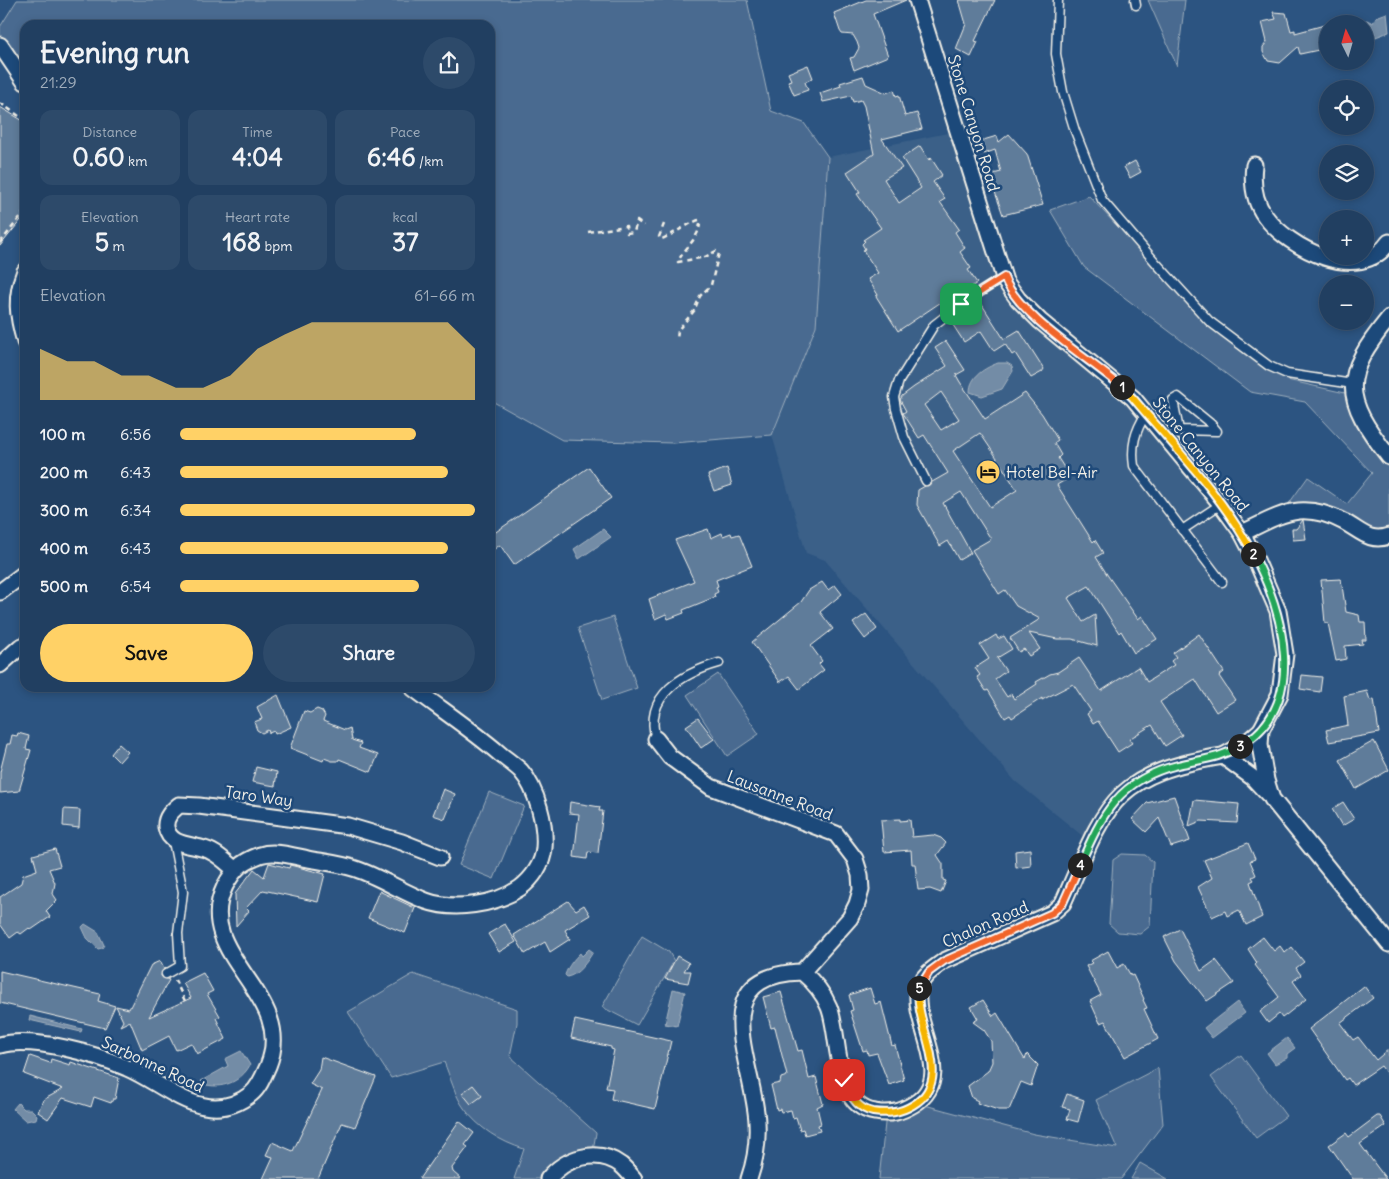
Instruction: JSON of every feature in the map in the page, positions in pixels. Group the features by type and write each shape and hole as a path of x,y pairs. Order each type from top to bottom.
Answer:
{"street":[{"name":"Stone Canyon Road","path":"917,0 1004,277 1018,299 1040,321 1111,377 1146,414 1173,435 1242,533 1278,611 1285,654 1280,694 1261,730 1260,745 1263,764 1272,799 1389,944"},
{"path":"0,45 20,75"},
{"path":"1254,165 1252,180 1264,215 1297,246 1332,260 1351,262 1370,258 1385,248 1389,242"},
{"path":"20,284 17,292 20,327"},
{"path":"1389,318 1369,342 1358,362 1352,384 1357,412 1389,457"},
{"path":"1242,533 1280,516 1300,511 1324,514 1345,522 1362,535 1381,538 1389,536"},
{"path":"0,592 20,577"},
{"path":"0,665 20,647"},
{"path":"173,841 211,851 234,869 246,860 264,854 284,854 356,868 428,902 482,905 507,897 530,881 544,855 546,831 538,805 522,772 486,742 418,692"},
{"name":"Chalon Road","path":"802,972 814,981 830,1009 844,1080 856,1103 869,1111 877,1113 903,1111 927,1093 932,1080 933,1066 917,998 919,985 929,972 944,961 1052,913 1063,903 1101,818 1128,788 1146,776 1167,768 1223,756 1246,743 1261,730"},
{"name":"Lausanne Road","path":"656,738 670,757 711,787 836,834 855,858 860,882 857,904 850,918 802,972"},
{"path":"1223,756 1253,778 1272,799"},
{"name":"Taro Way","path":"173,841 167,834 166,823 170,812 180,805 199,806 348,826 402,842 440,857"},
{"name":"Sarbonne Road","path":"0,1045 10,1043 41,1045 88,1053 130,1069 180,1099 202,1106 226,1106 252,1093 264,1076 273,1054 275,1031 266,1006 232,957 222,936 219,915 222,893 234,869"},
{"path":"749,1179 754,1167 757,1122 740,1025 741,1007 749,992 762,980 781,972 802,972"},
{"path":"548,1179 561,1166 575,1158 592,1156 609,1158 621,1165 634,1179"}],"lane":[{"path":"1058,0 1056,54 1062,92 1102,200 1209,321 1269,366 1287,374 1352,384"},
{"path":"926,481 904,437 896,409 894,397 899,381 934,326 961,304 1004,277"},
{"path":"1178,397 1212,424 1217,431 1173,435 1173,400 1178,397"},
{"path":"1146,414 1135,435 1132,450 1134,466 1222,582"},
{"path":"1182,530 1221,504"},
{"path":"656,738 652,725 661,697 678,680 696,669 719,662"},
{"path":"168,973 180,966 178,932 183,892 173,841"}],"path":[{"path":"0,103 20,117"},
{"path":"1,242 20,217"},
{"path":"664,224 659,237 662,239 682,230 694,221 700,220 698,233 678,262 705,257 716,251 720,253 711,285 700,296 694,311 678,330 677,340"},
{"path":"588,232 626,226 627,233 634,232 637,221 644,226"},
{"path":"168,973 185,1001"}],"shaded area":[{"path":"17,0 747,0 771,111 804,123 828,157 816,326 772,435 673,443 562,440 495,403 495,20 20,20 20,75 0,45 0,27"},
{"path":"1148,0 1185,0 1177,66"},
{"path":"1387,13 1389,32 1374,38 1374,21 1376,17"},
{"name":"Hotel Bel-Air","path":"958,131 1005,281 1111,377 1221,504 1278,611 1284,677 1246,743 1146,776 1090,842 1015,781 825,560 806,553 772,435 816,326 828,157"},
{"path":"1089,196 1205,320 1287,380 1354,395 1389,457 1389,536 1324,514 1280,516 1308,477 1347,504 1372,473 1305,402 1250,392 1084,267 1050,210"},
{"path":"998,363 1007,363 1012,366 1013,371 1002,389 982,396 970,392 975,377 983,370"},
{"path":"603,529 611,537 579,559 574,549"},
{"path":"613,617 637,688 602,700 578,628"},
{"path":"718,674 759,734 727,756 687,695"},
{"path":"489,792 524,806 494,879 459,865"},
{"path":"1122,854 1145,855 1153,862 1150,926 1140,934 1118,932 1109,924 1113,860"},
{"path":"85,924 98,932 104,945 102,948 98,949 87,938 82,927"},
{"path":"642,936 669,952 674,961 637,1025 602,1007"},
{"path":"589,949 593,952 585,964 575,974 567,977 565,975 573,960 580,953 582,956"},
{"path":"413,974 517,1009 517,1023 510,1056 596,1133 592,1156 541,1179 514,1179 524,1149 491,1133 476,1122 458,1098 444,1062 391,1078 348,1012"},
{"path":"673,989 685,992 677,1026 665,1024"},
{"path":"1237,1002 1245,1013 1212,1038 1204,1028"},
{"path":"30,1016 82,1029 81,1032 29,1020"},
{"path":"1287,1038 1295,1048 1287,1054 1287,1058 1275,1064 1267,1053"},
{"path":"241,1051 250,1065 241,1076 223,1085 210,1086 203,1084 201,1081 228,1066 225,1059"},
{"path":"1241,1055 1286,1116 1256,1138 1211,1077"},
{"path":"1158,1068 1163,1124 1121,1179 879,1179 886,1114 917,1103 1034,1134 1117,1148 1096,1100"},
{"path":"18,1103 24,1109 31,1109 37,1115 36,1119 26,1121 13,1109"},
{"path":"1140,1163 1168,1179 1131,1179"}],"building":[{"path":"866,0 906,0 873,14 888,56 854,70 850,58 854,57 859,48 857,42 853,35 842,34 834,13"},
{"path":"959,0 995,0 975,41 978,42 971,57 956,49 966,24"},
{"path":"1273,12 1286,13 1291,31 1295,30 1295,33 1319,26 1319,50 1300,54 1298,47 1280,63 1268,61 1263,52 1263,47 1267,42 1262,22 1276,19"},
{"path":"808,65 813,78 805,82 808,90 794,95 788,81 791,80 788,73"},
{"path":"863,76 866,84 886,93 894,90 896,96 899,95 905,116 917,113 922,129 882,139 902,168 884,179 899,203 921,188 902,158 920,146 929,160 931,158 942,175 933,182 945,199 940,202 959,229 955,232 965,248 960,252 971,268 968,270 977,283 971,287 973,290 963,296 959,290 898,331 876,296 878,295 868,279 878,273 863,250 865,249 862,244 865,241 863,240 881,228 857,194 860,192 847,172 874,154 864,106 861,100 853,102 851,96 823,102 820,93 841,86 840,83"},
{"path":"0,107 20,119 20,221 0,246"},
{"path":"1009,134 1027,154 1043,205 1003,215 989,175 1001,172 995,150 984,154 980,141 997,136 999,142"},
{"path":"1135,161 1141,172 1130,178 1124,167"},
{"path":"979,300 1004,339 1019,330 1044,369 1042,372 1031,378 1015,353 1012,355 1005,344 994,351 981,331 964,342 951,322 971,308 969,305"},
{"path":"946,341 965,370 956,375 985,419 1025,393 1042,414 1058,440 1054,443 1061,455 1058,458 1070,477 1057,485 1093,542 1095,540 1103,553 1096,557 1108,576 1138,619 1142,616 1157,639 1134,653 1089,586 1068,598 1083,622 1095,615 1097,646 1072,639 1057,639 1029,633 1040,649 1029,656 1024,649 1019,652 1010,638 1040,619 1016,606 1005,590 999,594 972,550 991,539 961,492 943,503 971,553 959,560 948,541 940,546 917,505 918,490 948,473 924,435 919,438 903,413 906,411 900,400 902,396 914,387 947,366 935,348","holes":["941,392 959,419 941,430 924,405","980,433 997,458 995,464 1001,465 1017,490 990,507 953,451"]},
{"path":"589,467 611,498 514,565 500,545 495,548 495,533"},
{"path":"727,468 732,485 714,491 708,475"},
{"path":"1303,520 1306,539 1293,540 1292,529 1296,529"},
{"path":"708,529 711,538 722,533 723,536 731,533 732,536 739,534 752,566 716,580 718,592 714,594 715,597 683,610 684,613 668,619 666,614 655,619 649,599 694,581 675,540"},
{"path":"1341,579 1346,612 1359,615 1360,622 1365,622 1366,640 1362,640 1363,644 1345,646 1346,659 1336,661 1328,623 1325,623 1321,580"},
{"path":"822,582 828,590 835,585 842,594 820,612 833,629 811,646 822,661 819,664 824,670 799,689 789,676 780,682 752,642 801,602 809,590"},
{"path":"866,614 877,629 865,639 853,623"},
{"path":"1199,634 1224,672 1219,676 1235,700 1216,712 1195,679 1160,702 1182,735 1165,746 1152,725 1129,739 1132,743 1118,752 1098,721 1093,724 1087,714 1091,711 1073,684 1042,700 1042,698 1012,718 1010,715 1005,718 988,690 986,691 977,677 980,675 975,668 989,659 980,645 996,635 998,639 1004,636 1012,649 997,658 1006,671 995,679 1007,697 1011,694 1014,699 1037,684 1036,682 1058,672 1079,658 1101,691 1138,667 1147,682 1174,665 1171,661 1176,657 1173,653"},
{"path":"1302,675 1322,677 1320,692 1300,689"},
{"path":"1367,691 1370,700 1374,699 1379,733 1329,742 1326,730 1348,725 1344,696"},
{"path":"278,695 291,727 275,734 274,731 269,733 268,730 262,733 257,730 254,722 262,719 257,707"},
{"path":"317,709 322,711 325,716 323,721 345,730 350,728 352,740 361,743 359,748 378,755 371,772 339,759 338,761 332,761 324,758 323,761 290,748 304,711 310,713"},
{"path":"698,718 714,739 701,748 686,726"},
{"path":"18,733 29,736 26,749 31,750 19,791 0,793 0,772 7,744 10,744 12,735 17,736"},
{"path":"1374,741 1389,770 1356,789 1340,760"},
{"path":"119,744 128,752 119,762 111,754"},
{"path":"256,767 277,772 275,786 252,782"},
{"path":"443,789 455,794 445,819 433,815"},
{"path":"1174,796 1190,841 1171,847 1159,818 1146,832 1132,819 1147,803"},
{"path":"1194,800 1239,804 1237,823 1201,821 1189,826"},
{"path":"570,802 600,807 599,811 603,811 598,853 588,852 587,859 574,857 579,814 569,813"},
{"path":"1343,802 1354,819 1342,826 1332,809"},
{"path":"64,809 80,810 79,828 63,826"},
{"path":"900,819 900,821 910,820 912,837 933,835 941,838 946,843 937,855 943,864 943,880 946,881 941,893 930,889 918,890 915,864 912,864 911,850 884,852 881,820"},
{"path":"1248,843 1255,859 1250,861 1256,875 1252,877 1254,880 1250,882 1262,917 1246,925 1239,910 1227,916 1225,911 1212,917 1198,887 1212,878 1204,860"},
{"path":"55,849 60,866 49,869 55,883 53,894 57,900 46,911 50,917 31,930 29,928 21,934 18,932 10,938 0,924 0,897 21,883 23,875 37,870 33,855"},
{"path":"1030,849 1031,866 1016,868 1015,851"},
{"path":"269,863 289,868 290,865 325,874 318,902 263,890 246,908 249,911 236,926 235,894 254,869 264,877"},
{"path":"379,891 415,908 405,933 368,918"},
{"path":"568,901 576,910 584,905 590,915 565,930 570,939 550,952 545,942 525,954 514,935"},
{"path":"505,924 516,942 499,952 488,934"},
{"path":"1180,929 1201,971 1216,960 1234,983 1207,1001 1176,961 1164,937"},
{"path":"1263,937 1274,951 1280,946 1285,953 1292,947 1304,962 1296,968 1301,975 1293,981 1306,999 1282,1018 1279,1014 1268,1023 1260,1012 1279,997 1255,965 1257,963 1248,949"},
{"path":"1108,951 1117,968 1124,964 1131,976 1133,975 1147,1008 1144,1009 1158,1039 1125,1057 1105,1021 1100,1023 1090,1001 1101,995 1086,966 1092,963 1090,961"},
{"path":"677,956 689,963 684,971 691,971 688,983 665,979"},
{"path":"160,961 164,969 161,976 169,980 149,1017 191,998 183,983 203,973 213,991 207,994 220,1016 216,1018 226,1039 197,1054 191,1043 176,1050 169,1036 142,1050 130,1021 120,1026 123,1021 116,1006 129,1009 151,965"},
{"path":"0,971 100,994 98,1001 115,1006 105,1028 0,1003"},
{"path":"1364,986 1373,998 1340,1023 1353,1040 1358,1037 1376,1060 1389,1049 1389,1077 1381,1066 1353,1085 1348,1078 1345,1080 1309,1029"},
{"path":"870,988 875,1004 881,1002 892,1046 895,1045 904,1080 889,1085 877,1053 868,1055 867,1050 863,1051 850,1011 853,1010 849,995"},
{"path":"781,992 798,1051 802,1050 809,1079 816,1077 823,1104 817,1107 821,1124 818,1125 820,1131 805,1135 803,1129 800,1130 796,1117 793,1118 791,1110 781,1112 780,1109 777,1110 771,1085 780,1083 781,1078 787,1076 775,1027 771,1028 763,997"},
{"path":"983,1000 993,1016 997,1013 1025,1060 1027,1054 1038,1065 1031,1086 1021,1082 1009,1110 998,1110 977,1103 978,1101 972,1098 968,1086 988,1071 992,1062 991,1041 984,1030 973,1022 978,1019 971,1007"},
{"path":"575,1020 671,1041 655,1109 611,1099 613,1089 606,1088 614,1050 611,1047 571,1038"},
{"path":"30,1056 50,1063 51,1059 70,1065 71,1062 119,1078 115,1099 111,1103 94,1097 91,1107 63,1098 48,1119 38,1112 43,1100 63,1089 24,1074"},
{"path":"321,1057 376,1077 355,1127 342,1123 318,1179 263,1179 273,1157 266,1155 272,1142 293,1151 322,1090 310,1084 319,1070"},
{"path":"473,1085 482,1096 471,1104 462,1093"},
{"path":"1067,1094 1084,1100 1078,1122 1067,1119 1070,1109 1062,1107"},
{"path":"1377,1116 1380,1116 1386,1126 1360,1144 1386,1179 1353,1179 1329,1145 1346,1133 1349,1137"},
{"path":"459,1121 474,1133 465,1145 468,1147 452,1168 453,1172 461,1179 419,1179"}],"place":[{"name":"Hotel Bel-Air","path":"988,472"}],"route":[{"path":"844,1080 848,1092 856,1103 869,1111 886,1114 903,1111 927,1093 932,1080 933,1066 917,998 919,985 929,972 944,961 1052,913 1063,903 1101,818 1114,802 1128,788 1146,776 1167,768 1223,756 1246,743 1261,730 1273,710 1280,694 1284,676 1285,654 1278,611 1242,533 1221,504 1133,398 1111,377 1040,321 1018,299 1004,277 961,304"}]}
